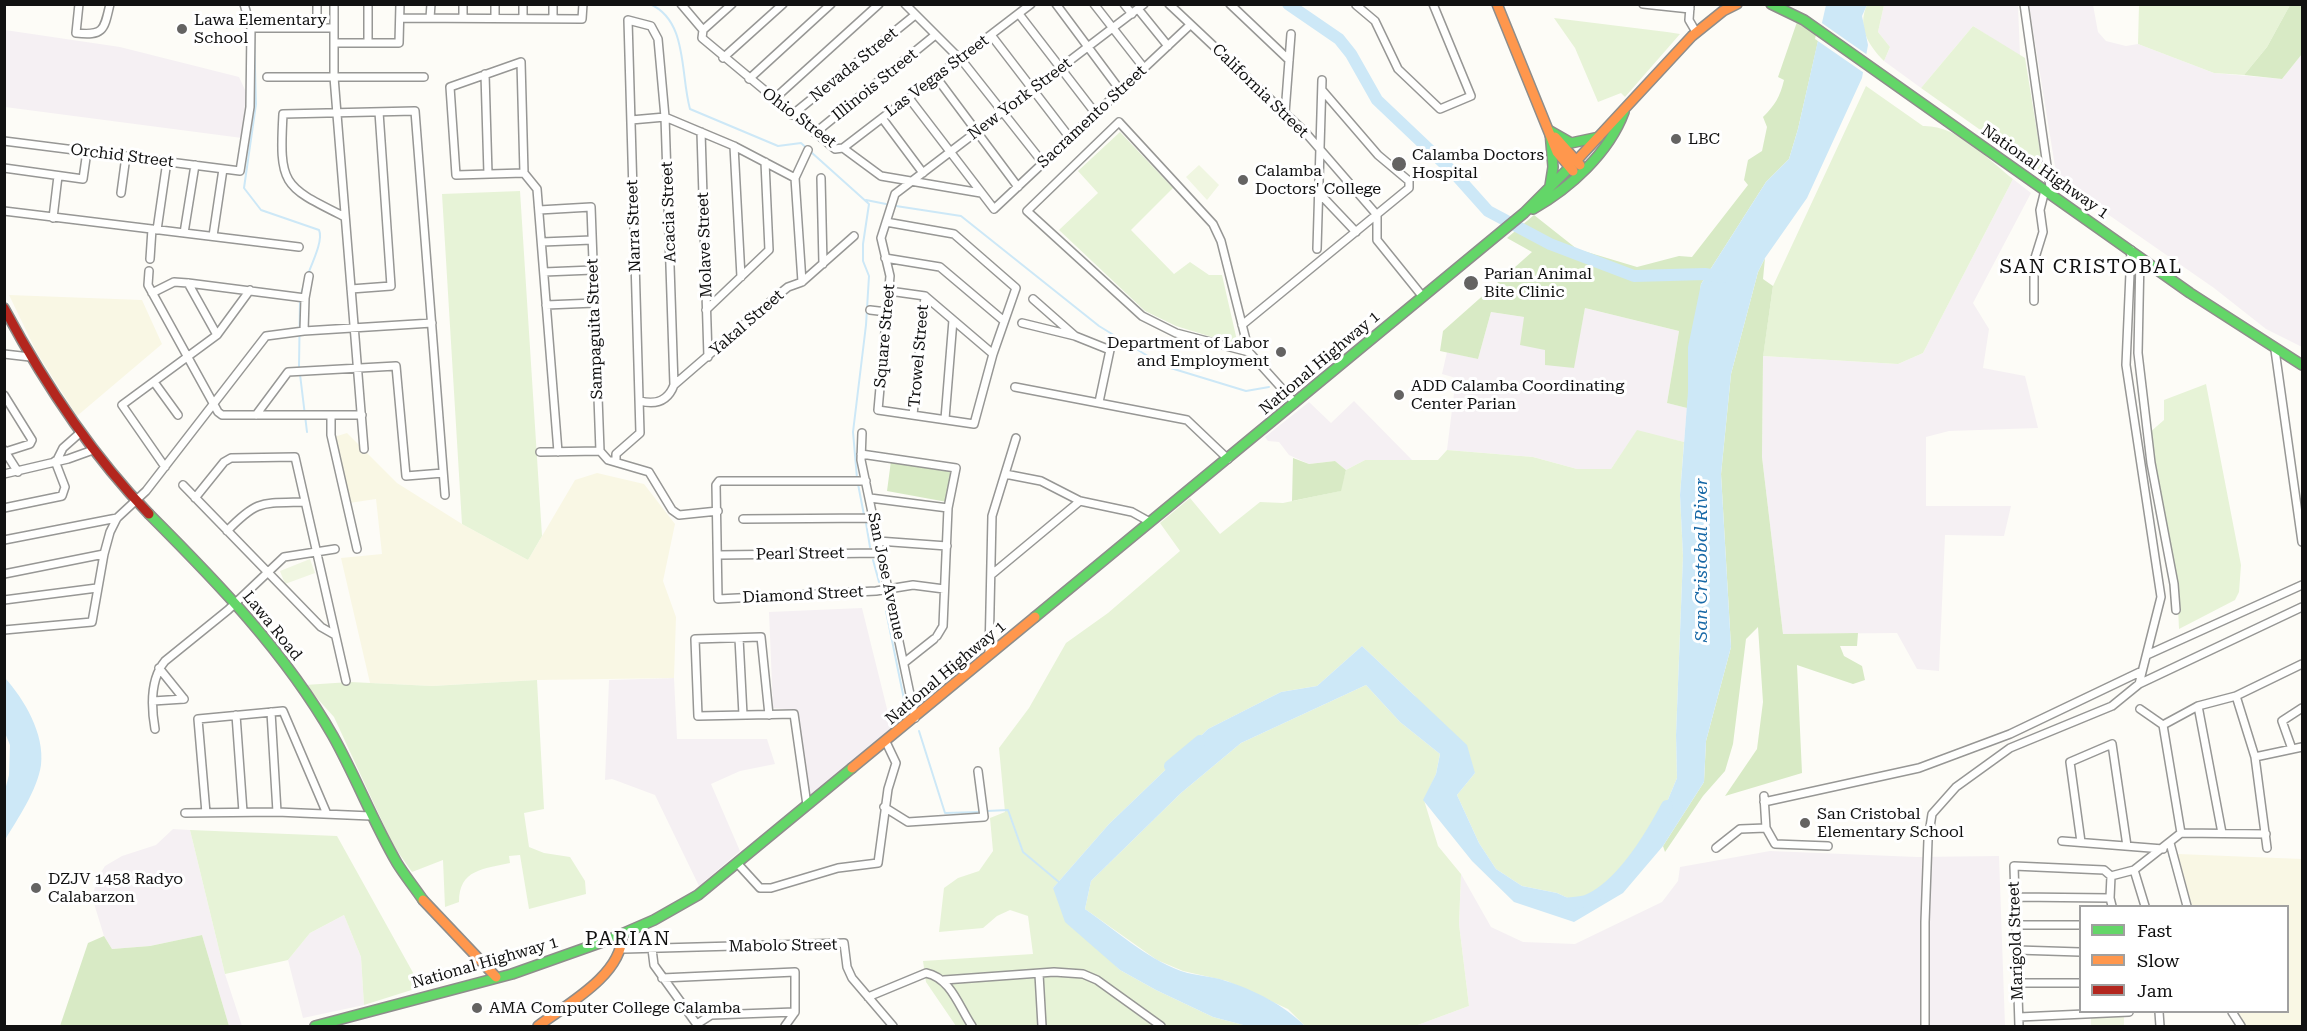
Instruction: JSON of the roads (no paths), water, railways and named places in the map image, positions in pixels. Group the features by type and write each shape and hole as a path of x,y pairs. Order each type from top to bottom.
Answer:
{"main road":[{"path":"1497,4 1559,156 1577,168"},
{"name":"National Highway 1","path":"315,1026 338,1023 595,947 648,924 698,895 808,807 1295,404 1524,213 1550,186 1577,168 1616,117 1624,112 1696,32 1714,15 1737,4"},
{"name":"National Highway 1","path":"1771,4 1786,9 1804,20 2275,351 2302,365"},
{"name":"National Highway 1","path":"1524,213 1540,206 1622,124 1624,112"},
{"path":"1550,131 1571,143 1599,137"},
{"path":"1550,131 1553,162 1550,186"},
{"name":"Lawa Road","path":"4,308 30,357 93,450 118,482 195,559 263,636 324,722 397,863 427,905 496,977"},
{"path":"537,1026 610,969 624,949 622,936"}],"street":[{"path":"79,4 76,33 90,35 100,33 105,27 110,4"},
{"path":"244,4 251,28 334,28"},
{"path":"317,4 317,28"},
{"path":"334,4 334,77 364,449"},
{"path":"368,4 368,43"},
{"path":"334,43 399,43 400,4"},
{"path":"430,4 430,18"},
{"path":"463,4 463,18"},
{"path":"495,4 495,18"},
{"path":"523,4 523,18"},
{"path":"553,4 553,19"},
{"path":"400,18 582,20 583,4"},
{"name":"Ohio Street","path":"681,4 703,30 702,38 723,58 835,148 843,148 881,176 981,193"},
{"path":"703,30 732,4"},
{"path":"723,58 783,4"},
{"path":"749,79 831,4"},
{"path":"773,100 879,4"},
{"path":"905,4 959,59 1043,163"},
{"name":"Las Vegas Street","path":"843,148 1031,4"},
{"path":"1056,4 1120,90"},
{"path":"1094,4 1144,68"},
{"path":"1124,4 1138,9 1168,46"},
{"name":"California Street","path":"1169,4 1285,113 1377,215"},
{"path":"1230,4 1289,60"},
{"path":"1356,5 1375,21 1398,69 1440,109 1472,96 1433,4"},
{"path":"1644,4 1690,7 1689,20 1696,32"},
{"path":"2025,4 2048,192 2040,210 2043,232 2034,261 2034,301"},
{"name":"New York Street","path":"895,194 1138,9"},
{"path":"1019,14 1096,114"},
{"name":"Nevada Street","path":"792,115 915,15"},
{"name":"Narra Street","path":"616,461 616,454 640,433 628,20 651,26 658,39"},
{"name":"Sacramento Street","path":"981,193 994,209 1190,25"},
{"name":"Orchid Street","path":"4,141 240,171 250,106 251,28"},
{"path":"1285,113 1291,34"},
{"path":"991,35 1070,138"},
{"name":"Illinois Street","path":"815,133 934,36"},
{"name":"Acacia Street","path":"658,39 665,117 674,385"},
{"path":"524,173 456,175 450,87 521,62 524,173 537,189 558,452"},
{"path":"486,75 488,174"},
{"path":"267,77 424,77"},
{"path":"936,77 1018,187"},
{"path":"1317,249 1322,80"},
{"path":"1242,325 1409,188 1409,181 1378,155 1322,90"},
{"path":"909,98 981,193"},
{"path":"345,217 300,194 286,178 281,154 283,114 415,111 445,495"},
{"path":"351,289 391,286 379,112"},
{"path":"631,120 665,117 734,146 795,178"},
{"path":"882,118 923,173"},
{"path":"1250,352 1176,333 1142,316 1027,212 1119,122 1213,224 1221,241 1250,352 1295,404"},
{"name":"Molave Street","path":"701,132 708,357"},
{"path":"734,146 741,277"},
{"path":"802,282 795,178 808,150"},
{"path":"4,168 83,179 87,151"},
{"path":"121,193 126,156"},
{"path":"150,260 167,161"},
{"path":"706,310 769,250 765,162"},
{"path":"184,233 195,165"},
{"path":"213,236 223,169"},
{"path":"53,218 58,176"},
{"path":"821,178 823,264"},
{"path":"1319,193 1356,232"},
{"name":"Square Street","path":"895,194 881,238 890,276 879,410 914,415"},
{"name":"Sampaguita Street","path":"539,210 591,207 600,451"},
{"path":"4,211 299,248"},
{"path":"1377,215 1377,240 1422,297"},
{"path":"886,222 959,237 1016,288 993,354 974,424 914,415"},
{"name":"Yakal Street","path":"640,400 658,402 666,398 674,385 788,287 802,282 854,236"},
{"path":"542,242 592,240"},
{"path":"2131,250 2126,365 2161,597 2139,684"},
{"path":"2140,257 2138,352 2151,463 2174,584 2176,610"},
{"path":"885,258 940,267 1004,321"},
{"path":"544,272 593,270"},
{"path":"149,271 148,285 213,405 222,415 362,415"},
{"path":"304,331 304,298 309,276"},
{"path":"152,292 174,282 188,282 304,298"},
{"path":"188,282 217,335"},
{"path":"165,467 122,405 217,335 250,290"},
{"path":"889,291 925,296 993,354"},
{"name":"Trowel Street","path":"914,415 925,296"},
{"path":"1033,299 1075,336"},
{"path":"546,305 595,303"},
{"path":"870,310 887,312"},
{"path":"945,419 953,320"},
{"path":"4,630 92,622 104,554 110,532 117,518 136,501 165,467 266,336 304,331 432,323"},
{"path":"1022,323 1075,336 1110,350 1100,402"},
{"path":"2275,351 2302,542"},
{"path":"4,354 30,357"},
{"path":"256,415 288,372 396,366 406,476 443,473"},
{"path":"154,382 178,415"},
{"path":"1015,387 1187,420 1228,459"},
{"path":"4,395 32,440 30,444 5,451 18,472"},
{"path":"331,415 331,435 357,549"},
{"path":"4,508 62,496 65,487 56,460 63,448 81,432"},
{"name":"San Jose Avenue","path":"862,433 861,454 866,481 915,718"},
{"path":"989,656 992,516 1016,438"},
{"path":"4,474 68,459 93,450"},
{"path":"540,452 600,451 608,459 649,472 672,510 679,514 718,511"},
{"path":"861,454 956,468 948,508 943,626 936,637 905,663"},
{"path":"195,498 224,462 231,458 295,457 346,681"},
{"path":"1005,474 1041,481 1080,501 1132,512 1150,522"},
{"path":"719,555 716,485 719,481 866,481"},
{"path":"183,485 321,627 335,635"},
{"path":"870,498 948,508"},
{"path":"991,575 1080,501"},
{"path":"227,531 249,508 262,502 304,502"},
{"path":"4,540 117,518"},
{"path":"743,519 874,518"},
{"path":"878,541 947,546"},
{"path":"155,729 154,683 159,668 288,555 335,549"},
{"name":"Pearl Street","path":"719,555 880,553"},
{"path":"4,574 104,554"},
{"name":"Diamond Street","path":"719,555 718,599 876,591 913,585 944,589"},
{"path":"2147,655 2302,585"},
{"path":"4,600 97,588"},
{"path":"1925,1026 1924,922 1928,840 1932,814 1956,787 2010,748 2112,706 2139,684 2302,608"},
{"path":"769,715 761,637 695,639 698,716 769,715 794,714 808,807"},
{"path":"739,638 743,715"},
{"path":"2163,724 2198,706 2236,696 2302,664"},
{"path":"153,702 184,699 159,668"},
{"path":"1828,846 1775,844 1766,828 1764,799 1919,768 2010,734 2142,671"},
{"path":"2236,696 2255,757 2267,848"},
{"path":"2198,706 2222,833"},
{"path":"2292,749 2282,722 2302,708"},
{"path":"2140,709 2163,724 2181,833"},
{"path":"206,813 198,719 283,711 327,814"},
{"path":"271,712 277,812"},
{"path":"236,716 243,812"},
{"path":"738,864 760,888 771,888 838,868 878,863 884,807 896,763 886,742"},
{"path":"2081,842 2070,762 2112,744 2127,846"},
{"path":"2255,757 2302,747"},
{"path":"884,807 908,822 984,817 978,771"},
{"path":"185,813 277,812 371,816"},
{"path":"1716,848 1740,829 1766,828"},
{"path":"2112,905 2111,876 2134,870 2181,833 2266,834"},
{"path":"2062,841 2163,849"},
{"path":"2170,843 2187,905"},
{"name":"Marigold Street","path":"2019,1017 2016,983 2014,866 2104,870 2111,876"},
{"path":"2134,870 2145,905"},
{"path":"2014,897 2110,898"},
{"path":"2016,926 2079,925"},
{"name":"Mabolo Street","path":"624,949 844,943 846,967 867,997 893,1026"},
{"path":"652,949 654,965 698,1025 711,1015 795,1012"},
{"path":"2017,950 2079,952"},
{"path":"662,978 795,972 795,1012 788,1024"},
{"path":"867,997 926,973 944,980 1039,974 1083,974 1097,980 1161,1026"},
{"path":"1039,974 1042,1026"},
{"path":"944,980 972,1026"},
{"path":"2016,983 2079,983"},
{"path":"2019,1026 2019,1017 2092,1013"},
{"path":"2233,1013 2241,1026"}],"water":[{"path":"1826,5 1867,5 1862,16 1868,45 1862,78 1807,198 1765,258 1758,272 1731,374 1721,474 1731,647 1706,741 1704,782 1663,846 1623,893 1574,922 1514,902 1472,861 1423,800 1436,774 1440,754 1400,722 1366,685 1241,743 1181,793 1091,881 1085,909 1131,943 1168,965 1181,971 1221,979 1248,989 1279,1005 1305,1026 1247,1026 1213,1017 1120,970 1065,922 1053,888 1109,824 1208,729 1281,692 1317,686 1362,646 1467,745 1475,773 1457,795 1479,843 1496,869 1522,886 1557,893 1581,904 1604,892 1649,845 1677,778 1676,735 1683,556 1680,495 1688,392 1688,347 1701,284 1766,182 1789,159"},
{"path":"5,678 32,718 40,741 41,765 36,785 5,840 5,790 9,775 10,745 5,733"}],"waterway":[{"path":"248,4 251,15"},
{"path":"650,4 662,12 677,35 690,109 778,146 801,143 869,204 863,244 863,261 869,276 866,325 853,432 857,478"},
{"path":"1288,4 1339,39 1351,54 1377,100 1455,174 1488,211 1550,244 1634,276 1705,274 1722,277"},
{"path":"254,33 256,104 244,188 261,210 319,230 317,252 301,295"},
{"path":"866,200 886,204"},
{"path":"896,206 961,216 1099,326 1164,366 1246,391 1269,387"},
{"path":"300,300 299,366 307,432"},
{"path":"858,484 864,515"},
{"path":"866,523 870,547"},
{"path":"873,560 879,582"},
{"path":"886,611 907,714"},
{"path":"919,731 945,813 980,812"},
{"name":"San Cristobal River","path":"1170,766 1200,741"},
{"name":"San Cristobal River","path":"1563,904 1586,901 1611,885 1643,846 1667,806"},
{"path":"987,811 1008,810 1023,852 1060,883"},
{"path":"2169,855 2175,875"}],"place":[{"name":"Lawa Elementary School","path":"182,29"},
{"name":"LBC","path":"1676,139"},
{"name":"Calamba Doctors Hospital","path":"1399,164"},
{"name":"Calamba Doctors' College","path":"1243,180"},
{"name":"Parian Animal Bite Clinic","path":"1471,283"},
{"name":"Department of Labor and Employment","path":"1281,352"},
{"name":"ADD Calamba Coordinating Center Parian","path":"1399,395"},
{"name":"San Cristobal Elementary School","path":"1805,823"},
{"name":"DZJV 1458 Radyo Calabarzon","path":"36,888"},
{"name":"AMA Computer College Calamba","path":"477,1008"}],"district":[{"name":"SAN CRISTOBAL","path":"2091,267"},
{"name":"PARIAN","path":"628,939"}]}
